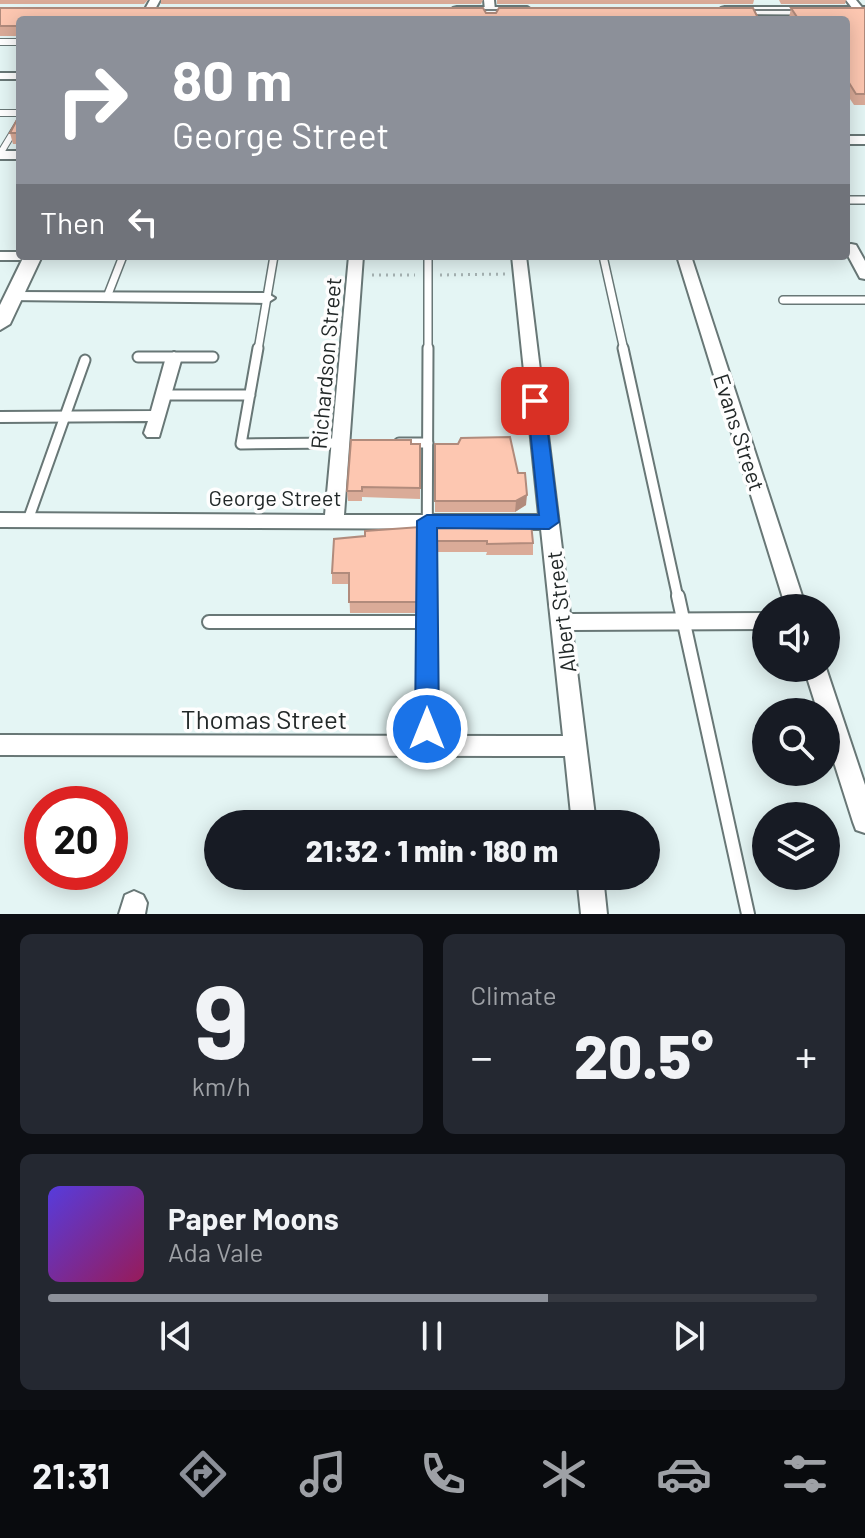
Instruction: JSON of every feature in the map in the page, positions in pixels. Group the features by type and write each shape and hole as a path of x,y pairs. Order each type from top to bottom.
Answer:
{"street":[{"path":"851,0 862,11"},
{"path":"444,11 548,11"},
{"path":"709,11 766,16 862,11"},
{"path":"854,248 865,275"},
{"path":"0,324 31,260"},
{"name":"Richardson Street","path":"334,521 344,443 356,260"},
{"name":"Evans Street","path":"685,260 792,594"},
{"name":"Albert Street","path":"520,265 582,810"},
{"path":"13,297 267,298"},
{"path":"0,417 65,416 156,425 174,357"},
{"name":"George Street","path":"0,520 549,522"},
{"path":"561,622 752,621"},
{"path":"820,682 865,822"},
{"name":"Thomas Street","path":"0,745 575,746"},
{"path":"591,890 594,914"}],"lane":[{"path":"0,155 16,128"},
{"path":"107,297 121,260"},
{"path":"273,260 241,444 344,443"},
{"path":"427,746 428,260"},
{"path":"604,260 748,914"},
{"path":"783,300 865,300"},
{"path":"138,357 213,357"},
{"path":"28,520 85,360"},
{"path":"164,395 250,395"},
{"path":"381,443 428,443"},
{"path":"209,622 427,622"}],"path":[{"path":"361,275 428,275 520,265"}],"building":[{"path":"0,8 483,8 486,13 496,13 499,8 753,8 757,16 16,16 16,26 0,26"},
{"path":"791,8 865,8 865,94 856,94 850,84 850,16 796,16"},
{"path":"510,437 518,473 525,473 527,495 516,501 435,501 435,444 458,444 461,438"},
{"path":"351,440 411,440 411,444 420,444 420,488 362,487 362,491 347,491"},
{"path":"435,521 531,523 533,543 435,541"},
{"path":"420,527 418,602 349,602 349,573 332,573 334,539 365,536 365,531"}],"tram line":[{"path":"464,10 520,10"},
{"path":"732,10 812,10"}],"route":[{"path":"427,729 427,521 549,522 535,401"}]}
